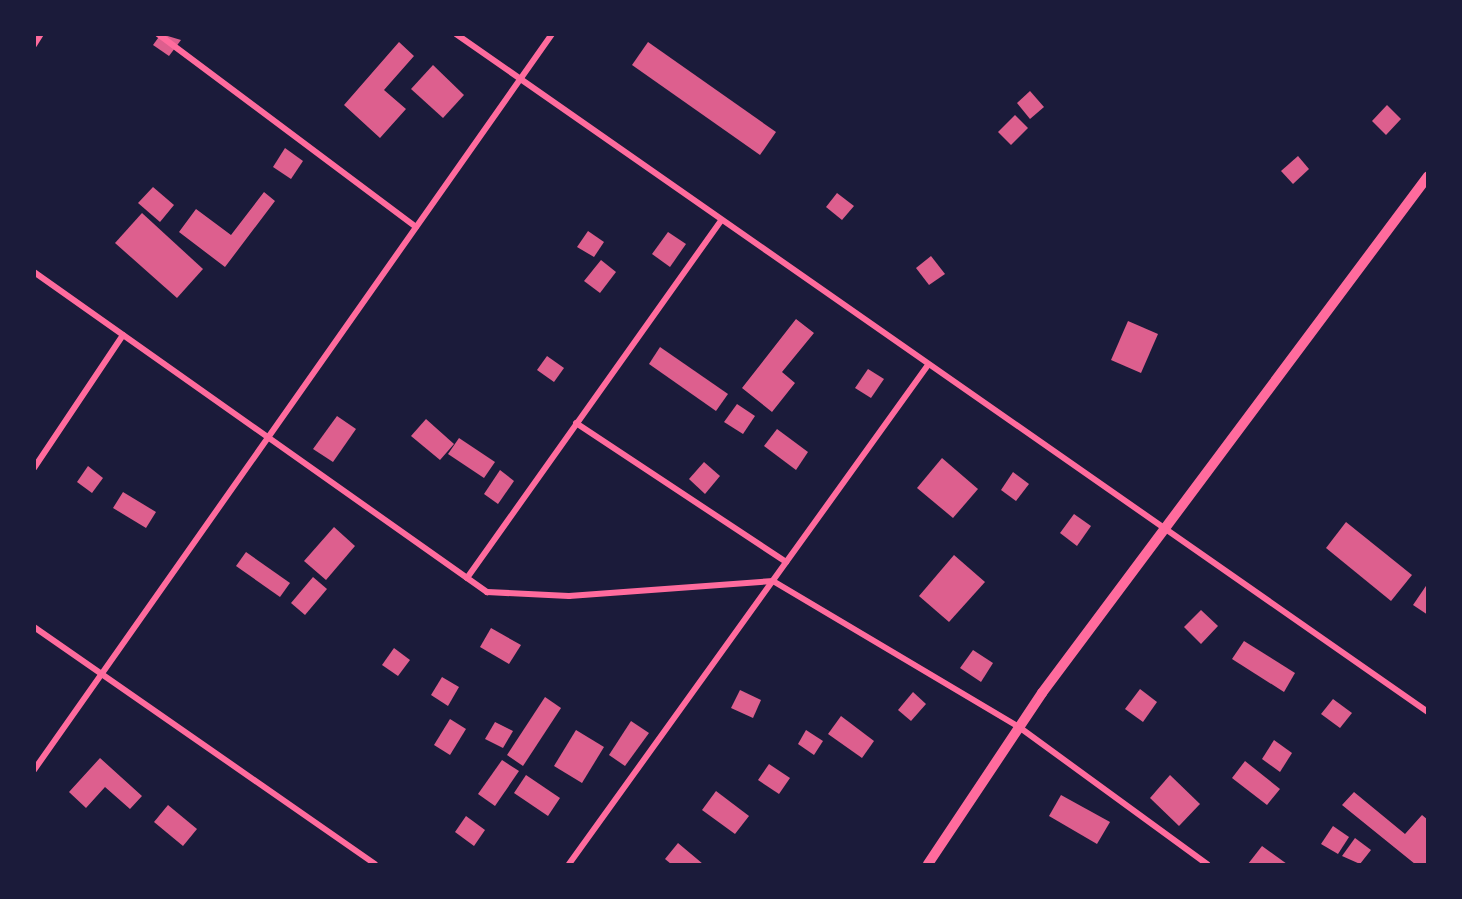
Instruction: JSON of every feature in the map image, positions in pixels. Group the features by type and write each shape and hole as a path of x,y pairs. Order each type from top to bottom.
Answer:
{"street":[{"path":"158,34 416,228"},
{"path":"456,34 1164,531 1428,712"},
{"path":"34,770 552,34"},
{"path":"928,864 1019,727 1428,176"},
{"path":"467,578 721,220"},
{"path":"34,272 487,592 569,596 773,581 1019,727 1207,864"},
{"path":"34,468 123,335"},
{"path":"569,864 928,365"},
{"path":"576,423 786,562"},
{"path":"34,627 375,864"}],"building":[{"path":"161,34 181,40 169,56 153,45"},
{"path":"399,42 414,56 384,90 406,109 380,138 344,105"},
{"path":"648,42 776,132 760,155 632,65"},
{"path":"433,65 464,95 443,118 411,89"},
{"path":"1030,91 1044,107 1030,119 1017,103"},
{"path":"1387,105 1401,119 1386,135 1372,121"},
{"path":"1015,115 1028,128 1011,145 998,132"},
{"path":"285,148 303,161 291,179 273,167"},
{"path":"1298,156 1309,169 1293,184 1281,171"},
{"path":"153,187 174,205 160,222 138,203"},
{"path":"264,192 275,201 225,267 179,232 196,209 231,235"},
{"path":"837,193 854,206 842,220 826,207"},
{"path":"142,213 203,269 177,298 115,243"},
{"path":"588,231 604,242 594,257 577,247"},
{"path":"668,232 686,244 670,267 652,254"},
{"path":"931,256 945,274 929,285 916,268"},
{"path":"601,260 616,272 600,293 584,281"},
{"path":"796,319 814,333 782,372 795,383 772,412 742,388"},
{"path":"1128,321 1158,334 1141,373 1111,360"},
{"path":"660,347 728,394 716,411 649,364"},
{"path":"547,356 564,368 554,382 537,370"},
{"path":"868,369 884,379 871,398 855,388"},
{"path":"737,404 755,416 743,434 724,422"},
{"path":"337,416 356,429 333,462 313,449"},
{"path":"426,419 454,444 440,460 411,436"},
{"path":"777,429 808,452 796,470 764,446"},
{"path":"459,438 495,462 484,478 448,454"},
{"path":"942,458 978,489 953,518 917,488"},
{"path":"704,462 720,476 705,494 689,479"},
{"path":"88,466 103,478 92,493 77,482"},
{"path":"500,470 514,481 498,504 484,494"},
{"path":"1013,472 1029,484 1016,501 1001,490"},
{"path":"123,492 156,512 146,528 113,508"},
{"path":"1074,514 1091,526 1077,546 1060,533"},
{"path":"1346,522 1412,575 1391,601 1326,548"},
{"path":"334,527 355,546 326,580 304,561"},
{"path":"246,552 290,583 280,597 236,566"},
{"path":"954,555 985,582 949,622 919,596"},
{"path":"313,577 327,589 305,615 291,603"},
{"path":"1428,583 1428,615 1413,605"},
{"path":"1201,610 1218,626 1201,644 1184,627"},
{"path":"491,628 521,645 509,664 480,647"},
{"path":"1244,641 1295,673 1284,692 1232,659"},
{"path":"394,648 410,660 398,676 382,665"},
{"path":"973,650 993,663 981,682 960,668"},
{"path":"442,677 459,687 448,706 431,695"},
{"path":"1140,689 1157,702 1143,722 1125,709"},
{"path":"740,690 761,700 753,718 731,708"},
{"path":"913,692 926,704 911,721 898,710"},
{"path":"545,697 561,708 523,766 507,755"},
{"path":"1333,699 1352,713 1340,728 1321,714"},
{"path":"841,716 874,741 862,758 828,734"},
{"path":"450,719 466,729 450,755 434,745"},
{"path":"631,721 649,733 625,766 609,755"},
{"path":"495,722 513,731 503,748 485,739"},
{"path":"576,730 604,747 582,783 554,766"},
{"path":"806,730 823,741 814,755 798,744"},
{"path":"1274,740 1292,753 1280,772 1262,759"},
{"path":"100,758 142,796 130,809 105,787 86,808 69,792"},
{"path":"502,760 519,771 495,806 478,794"},
{"path":"1245,761 1280,789 1267,805 1232,778"},
{"path":"769,764 790,778 779,794 758,780"},
{"path":"526,775 560,798 548,816 514,793"},
{"path":"1170,775 1200,804 1179,826 1150,798"},
{"path":"716,791 749,816 735,834 702,810"},
{"path":"1354,792 1405,834 1422,815 1428,820 1428,864 1415,864 1342,805"},
{"path":"1061,795 1110,822 1097,844 1049,816"},
{"path":"168,805 197,829 183,846 154,822"},
{"path":"466,816 485,830 474,846 455,832"},
{"path":"1333,826 1349,837 1338,854 1321,844"},
{"path":"1355,838 1371,850 1360,864 1342,856"},
{"path":"678,843 703,864 671,864 665,859"},
{"path":"1262,846 1287,864 1248,864"}]}
